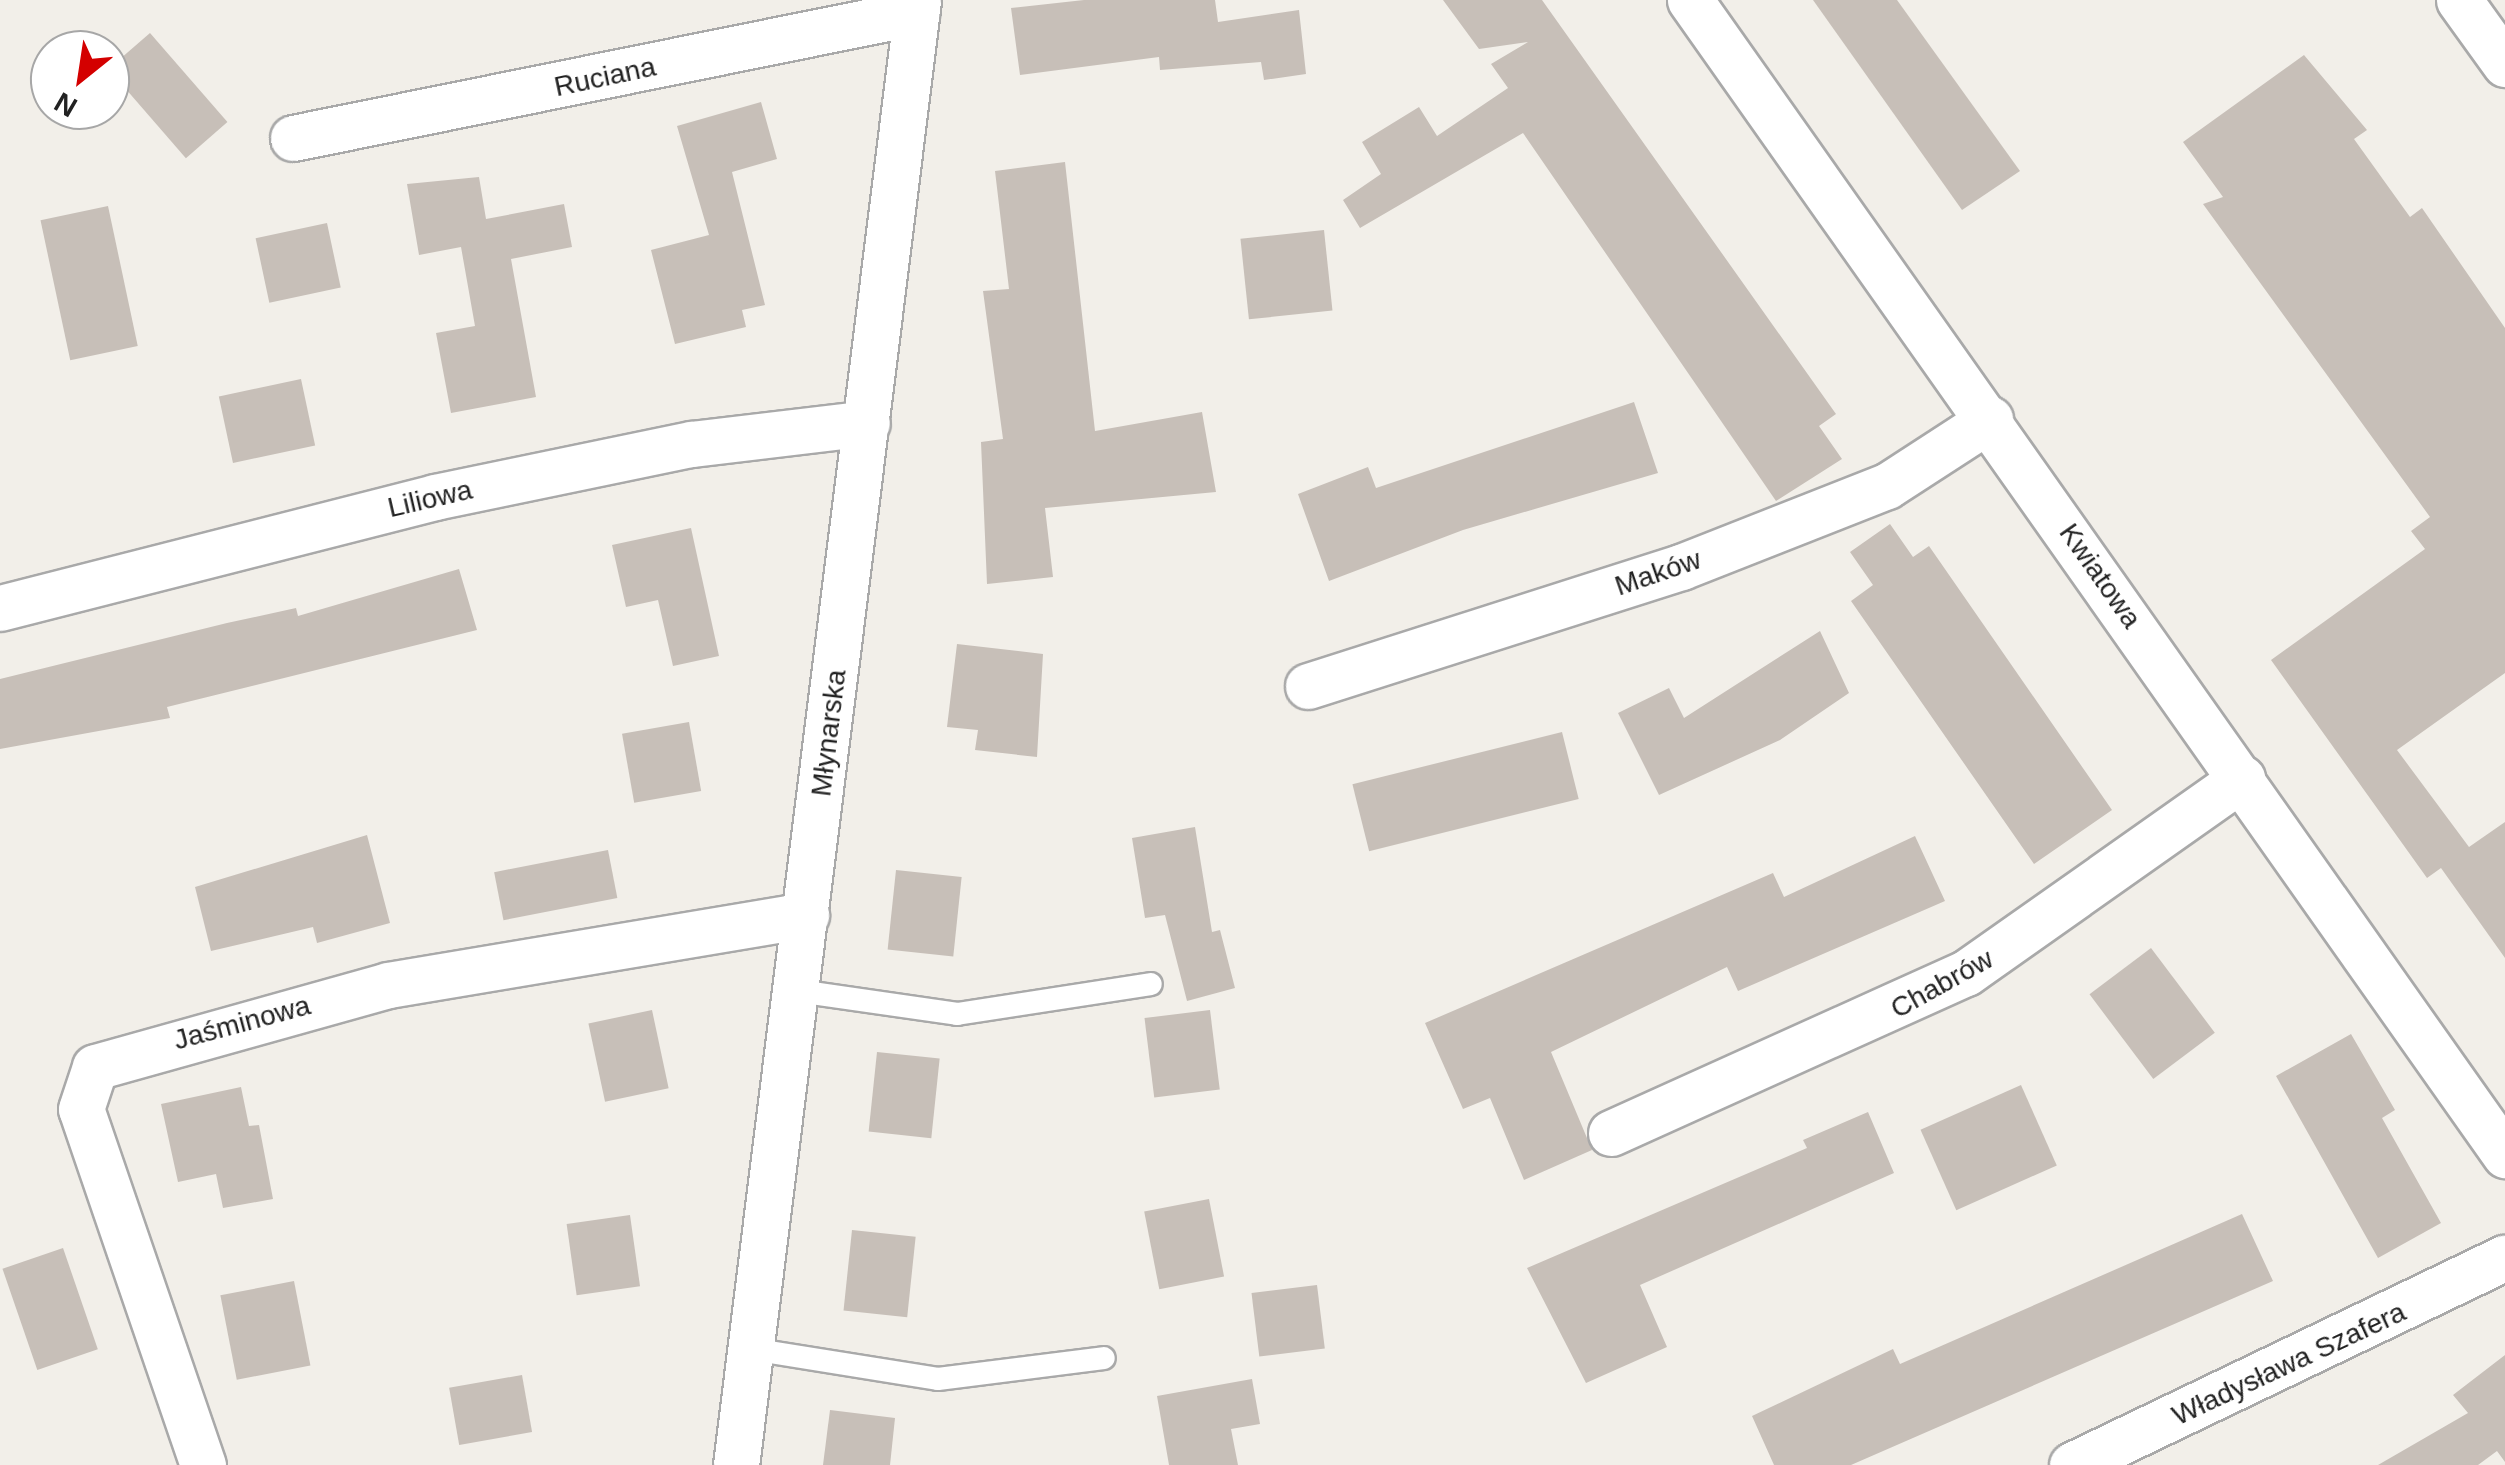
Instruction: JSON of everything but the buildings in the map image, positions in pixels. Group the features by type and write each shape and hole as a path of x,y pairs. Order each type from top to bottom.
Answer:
{"street":[{"name":"Kwiatowa","path":"1690,0 1990,419 2505,1155"},
{"path":"2459,0 2505,64"},
{"name":"Ruciana","path":"293,138 917,6"},
{"name":"Młynarska","path":"736,1465 798,991 917,6"},
{"name":"Maków","path":"1308,686 1681,567 1887,486 1990,419"},
{"name":"Liliowa","path":"0,608 435,497 692,444 867,423"},
{"name":"Chabrów","path":"1610,1133 1966,973 2242,778"},
{"name":"Jaśminowa","path":"202,1465 81,1110 95,1067 388,985 806,915"},
{"name":"Władysława Szafera","path":"2072,1465 2160,1447 2505,1258"}],"lane":[{"path":"798,991 958,1014 1151,984"},
{"path":"752,1350 938,1380 1104,1358"}]}
